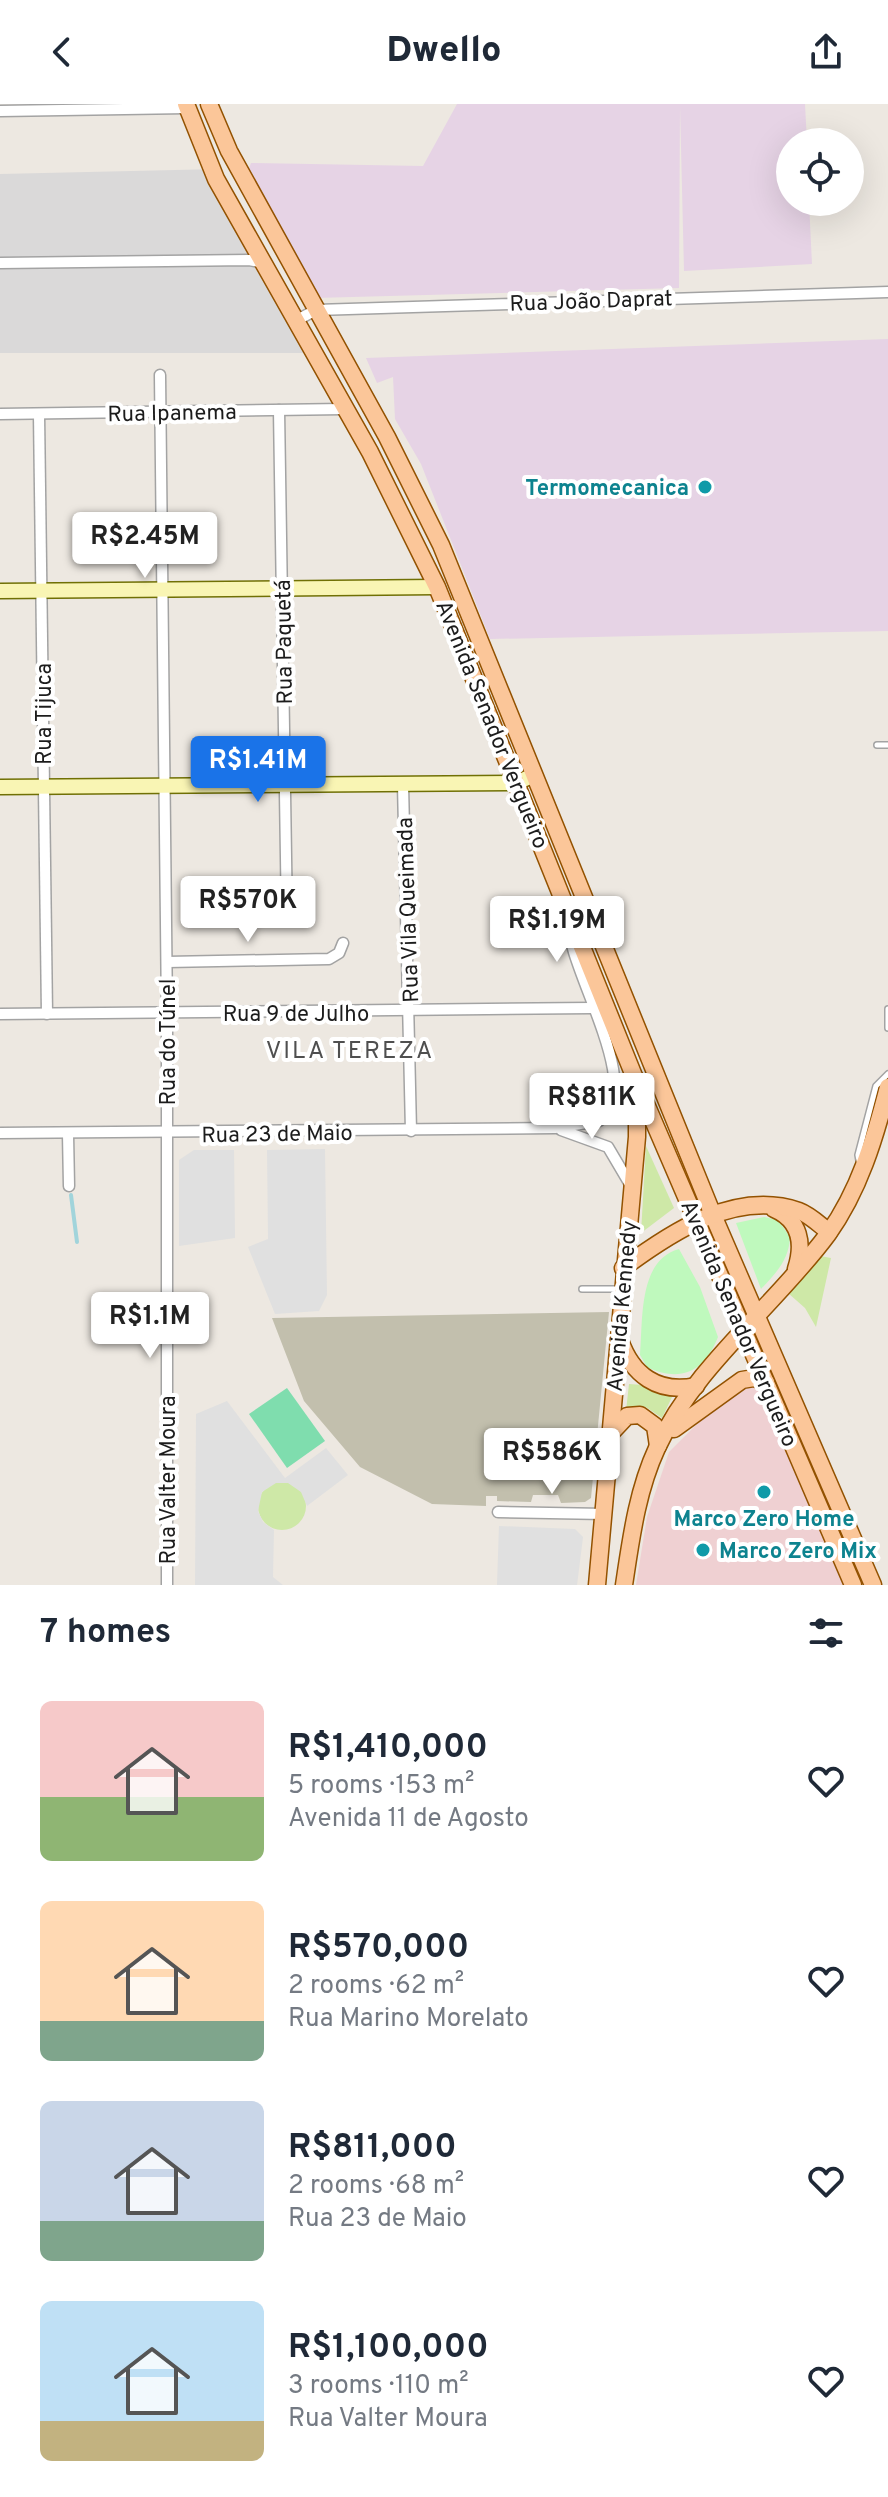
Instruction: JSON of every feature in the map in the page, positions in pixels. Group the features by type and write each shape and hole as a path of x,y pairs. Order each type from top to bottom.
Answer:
{"main road":[{"name":"Avenida Senador Vergueiro","path":"209,104 229,151 387,437 441,545 713,1215 759,1315 873,1585"},
{"name":"Avenida Senador Vergueiro","path":"186,106 216,179 370,452 437,587 634,1076 853,1585"},
{"name":"Avenida Kennedy","path":"597,1585 638,1125 634,1076"},
{"path":"624,1585 640,1497 659,1444 696,1386 829,1232 877,1134 888,1087"},
{"path":"769,1207 787,1215 798,1231 799,1257 792,1278"},
{"path":"623,1268 660,1241 713,1215 769,1207 801,1212 829,1232"},
{"path":"619,1338 631,1363 648,1380 671,1388 696,1386"},
{"path":"659,1444 739,1381 752,1377 766,1382"},
{"path":"610,1434 623,1418 640,1415 655,1426 659,1444"}],"street":[{"path":"0,111 186,106"},
{"path":"0,263 249,260 264,263"},
{"name":"Rua João Daprat","path":"297,320 316,310 888,292"},
{"name":"Rua do Túnel","path":"160,375 167,1134"},
{"name":"Rua Ipanema","path":"0,414 344,409"},
{"name":"Rua Paquetá","path":"279,410 287,921"},
{"name":"Rua Tijuca","path":"39,414 47,1014"},
{"path":"0,591 437,587"},
{"path":"0,787 516,783 534,775"},
{"name":"Rua Vila Queimada","path":"403,785 411,1131"},
{"path":"568,911 569,948 592,1008"},
{"path":"167,962 329,959 339,953 343,943"},
{"name":"Rua 9 de Julho","path":"0,1014 592,1008"},
{"name":"Rua 23 de Maio","path":"0,1133 411,1131 555,1128 596,1123 608,1114 614,1099 615,1072 592,1008"},
{"name":"Rua 23 de Maio","path":"555,1128 605,1145 619,1161 631,1187"},
{"path":"68,1134 69,1186"},
{"name":"Rua Valter Moura","path":"167,1134 167,1585"},
{"path":"498,1512 605,1514"}],"lane":[{"path":"877,745 888,745"},
{"path":"888,1009 888,1028"},
{"path":"862,1170 858,1155 876,1086 888,1074"},
{"path":"582,1289 622,1289"}],"shaded area":[{"path":"457,104 805,104 806,128 776,128 776,216 810,216 812,264 684,271 680,106 679,288 315,298 248,171 251,163 423,166"},
{"path":"219,169 307,353 0,353 0,174"},
{"name":"Termomecanica","path":"888,339 888,631 490,639 421,464 395,419 393,377 377,383 366,358"},
{"path":"325,1149 327,1295 319,1311 275,1314 248,1247 268,1239 267,1150"},
{"path":"194,1150 234,1150 235,1238 179,1246 179,1160"},
{"path":"609,1312 591,1498 585,1502 561,1503 558,1495 533,1495 531,1502 497,1501 497,1496 486,1496 486,1506 432,1504 360,1467 304,1401 272,1318"},
{"path":"752,1384 764,1397 843,1585 636,1585 647,1517 669,1452 720,1401"},
{"path":"227,1401 285,1478 326,1448 348,1475 307,1506 301,1492 288,1483 276,1483 262,1492 258,1511 263,1522 274,1530 273,1577 283,1585 195,1585 196,1414"},
{"path":"499,1526 575,1529 583,1537 577,1585 497,1585"}],"green space":[{"path":"646,1146 674,1208 641,1233"},
{"path":"764,1217 778,1220 790,1237 777,1272 761,1289 736,1223"},
{"path":"679,1249 700,1287 718,1337 706,1359 698,1366 681,1374 670,1374 647,1367 640,1355 642,1325 649,1278 666,1255"},
{"path":"820,1256 831,1258 816,1327 805,1308 788,1293"},
{"path":"629,1384 643,1385 672,1397 662,1418 646,1407 626,1411"},
{"path":"287,1388 325,1441 287,1468 249,1414"},
{"path":"282,1482 299,1489 306,1506 299,1523 282,1530 265,1523 258,1506 265,1489"}],"waterway":[{"path":"71,1195 77,1242"}],"place":[{"name":"Termomecanica","path":"705,487"},
{"name":"Marco Zero Home","path":"764,1492"},
{"name":"Marco Zero Mix","path":"703,1550"}],"district":[{"name":"VILA TEREZA","path":"350,1050"}]}
